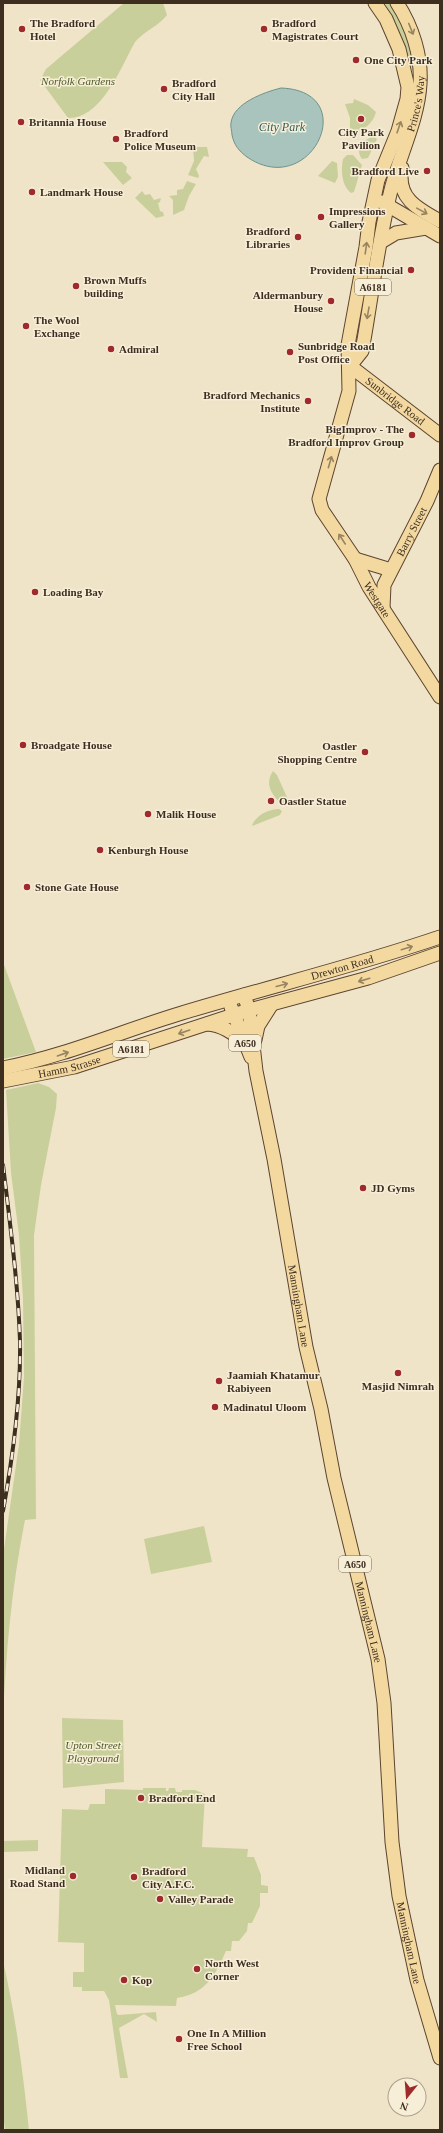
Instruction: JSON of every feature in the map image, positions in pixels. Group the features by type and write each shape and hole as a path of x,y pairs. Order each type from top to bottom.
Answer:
{"main road":[{"name":"Prince's Way","path":"374,196 384,163 403,116 408,87 399,49 386,19 375,3"},
{"name":"Prince's Way","path":"388,206 418,104 420,66 412,31 397,3"},
{"path":"405,145 401,174 402,184 407,199 417,209 440,221"},
{"path":"374,196 388,206 440,236"},
{"name":"A6181","path":"350,366 348,344 374,196"},
{"name":"A6181","path":"350,366 362,351 388,206"},
{"path":"381,242 396,233 426,228"},
{"name":"Sunbridge Road","path":"350,366 440,435"},
{"name":"Westgate","path":"350,366 348,396 319,499 322,510 355,559 369,587 440,697"},
{"name":"Barry Street","path":"383,608 384,585 427,501 440,470"},
{"path":"355,559 391,570"},
{"name":"Drewton Road","path":"244,995 315,976 440,937"},
{"name":"Drewton Road","path":"249,1010 368,978 440,953"},
{"name":"Hamm Strasse","path":"3,1068 58,1056 180,1013 244,995"},
{"name":"A650","path":"244,995 249,1010"},
{"name":"A650","path":"228,1000 234,1015"},
{"path":"206,1024 216,1025 230,1031 249,1043 272,1004"},
{"name":"Hamm Strasse","path":"3,1081 27,1078 74,1067 249,1010"},
{"name":"Manningham Lane","path":"249,1010 249,1043 276,1166 306,1347 321,1409 334,1478 378,1659 384,1703 392,1842 399,1896 417,1980 440,2058"},
{"name":"Manningham Lane","path":"234,1015 249,1043"},
{"path":"74,1067 94,1043"}],"green space":[{"name":"Norfolk Gardens","path":"124,3 163,3 167,15 135,42 117,77 100,101 91,110 80,116 68,118 40,80 46,69"},
{"path":"385,3 391,3 404,29 413,55 414,74"},
{"path":"354,99 368,105 376,112 369,124 358,132 350,135 350,118 345,104 353,103"},
{"path":"373,136 377,139 368,158 362,159 359,148 366,140"},
{"path":"193,147 207,147 209,157 204,156 196,169 199,176 198,178 188,175 194,161"},
{"path":"347,155 353,155 362,165 354,192 351,193 345,186 342,177 343,159"},
{"path":"332,161 337,163 338,177 335,183 318,176"},
{"path":"103,162 122,162 127,167 126,172 132,178 123,185"},
{"path":"187,181 196,184 189,196 184,210 173,215 173,200 169,196 177,195 177,190 183,189"},
{"path":"142,191 145,195 150,194 154,200 161,198 160,202 158,203 160,211 163,212 164,216 156,218 135,198"},
{"path":"273,771 277,775 291,806 283,805 270,790 269,781"},
{"path":"279,809 282,811 280,815 252,826 256,819 262,814 271,810"},
{"path":"3,962 36,1052 3,1059"},
{"path":"38,1083 49,1087 57,1094 56,1108 41,1185 34,1235 36,1519 25,1520 20,1544 10,1618 3,1718 3,1556 19,1444 24,1377 23,1299 19,1235 11,1173 6,1090"},
{"path":"204,1526 212,1562 151,1574 144,1539"},
{"name":"Upton Street Playground","path":"62,1718 123,1720 124,1782 63,1788"},
{"name":"Valley Parade","path":"143,1788 166,1788 166,1791 168,1791 169,1788 175,1788 176,1792 182,1792 182,1790 195,1790 205,1794 202,1847 248,1849 247,1857 254,1857 261,1875 261,1885 268,1886 268,1893 260,1893 260,1906 252,1923 248,1923 247,1931 239,1941 232,1941 231,1951 226,1951 213,1976 202,1988 187,1996 177,1998 176,2006 115,2005 117,2014 119,2015 156,2012 157,2022 144,2014 119,2028 128,2078 120,2078 109,2000 104,1991 82,1991 82,1987 73,1987 73,1972 84,1972 84,1943 58,1942 62,1809 88,1810 90,1804 105,1804 105,1789 143,1790"},
{"path":"38,1840 38,1851 3,1852 3,1841"},
{"path":"3,1961 19,2045 29,2130 5,2130 3,2114"}],"water":[{"name":"City Park","path":"281,88 306,94 319,106 323,123 319,140 308,155 291,165 270,167 247,157 239,150 233,139 231,124 233,116 243,104 267,92"}],"railway":[{"path":"3,1165 16,1275 20,1341 16,1427 3,1511"}],"place":[{"name":"The Bradford Hotel","path":"22,29"},
{"name":"Bradford Magistrates Court","path":"264,29"},
{"name":"One City Park","path":"356,60"},
{"name":"Bradford City Hall","path":"164,89"},
{"name":"City Park Pavilion","path":"361,119"},
{"name":"Britannia House","path":"21,122"},
{"name":"Bradford Police Museum","path":"116,139"},
{"name":"Bradford Live","path":"427,171"},
{"name":"Landmark House","path":"32,192"},
{"name":"Impressions Gallery","path":"321,217"},
{"name":"Bradford Libraries","path":"298,237"},
{"name":"Provident Financial","path":"411,270"},
{"name":"Brown Muffs building","path":"76,286"},
{"name":"Aldermanbury House","path":"331,301"},
{"name":"The Wool Exchange","path":"26,326"},
{"name":"Admiral","path":"111,349"},
{"name":"Sunbridge Road Post Office","path":"290,352"},
{"name":"Bradford Mechanics Institute","path":"308,401"},
{"name":"BigImprov - The Bradford Improv Group","path":"412,435"},
{"name":"Loading Bay","path":"35,592"},
{"name":"Broadgate House","path":"23,745"},
{"name":"Oastler Shopping Centre","path":"365,752"},
{"name":"Oastler Statue","path":"271,801"},
{"name":"Malik House","path":"148,814"},
{"name":"Kenburgh House","path":"100,850"},
{"name":"Stone Gate House","path":"27,887"},
{"name":"JD Gyms","path":"363,1188"},
{"name":"Masjid Nimrah","path":"398,1373"},
{"name":"Jaamiah Khatamur Rabiyeen","path":"219,1381"},
{"name":"Madinatul Uloom","path":"215,1407"},
{"name":"Bradford End","path":"141,1798"},
{"name":"Midland Road Stand","path":"73,1876"},
{"name":"Bradford City A.F.C.","path":"134,1877"},
{"name":"Valley Parade","path":"160,1899"},
{"name":"North West Corner","path":"197,1969"},
{"name":"Kop","path":"124,1980"},
{"name":"One In A Million Free School","path":"179,2039"}]}
